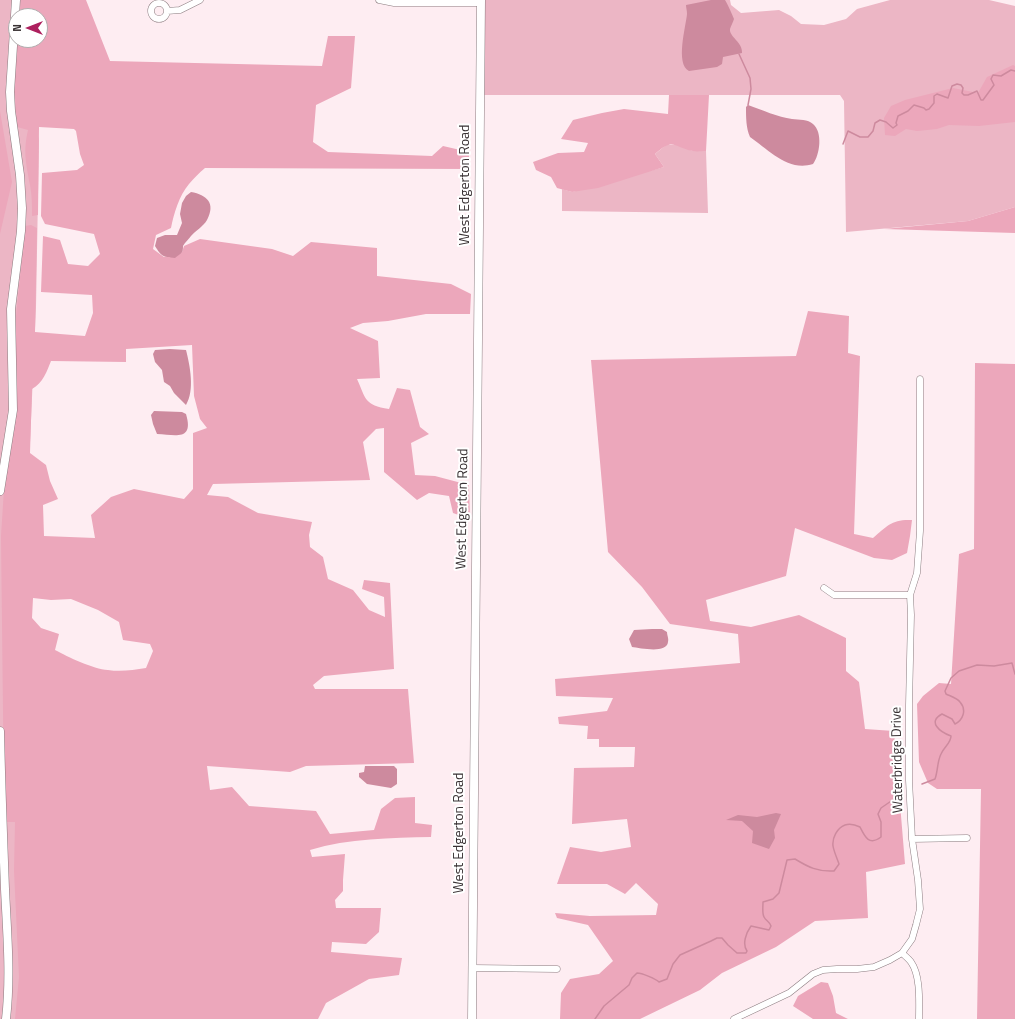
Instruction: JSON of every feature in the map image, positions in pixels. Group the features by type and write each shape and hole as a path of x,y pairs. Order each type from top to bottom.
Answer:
{"street":[{"path":"0,492 12,410 11,309 21,231 22,208 20,175 10,92 16,0"},
{"path":"166,12 180,10 200,0"},
{"path":"379,0 394,3 481,2"},
{"name":"West Edgerton Road","path":"472,1019 481,2"},
{"name":"Waterbridge Drive","path":"902,953 912,939 920,908 918,880 912,839 909,780 909,705 910,595 917,573 920,531 920,379"},
{"path":"824,588 834,595 910,595"},
{"path":"0,731 1,796 8,939 8,1006 6,1019"},
{"path":"912,839 968,838"},
{"path":"734,1019 789,992 814,974 824,970 874,967 902,953 912,962 917,978 919,992 919,1019"},
{"path":"472,968 557,969"}],"shaded area":[{"path":"0,0 40,0 28,8 8,8 8,48 18,48 39,140 36,307 28,488 23,1019 0,1019"},
{"path":"21,0 86,0 110,61 322,66 328,36 355,36 351,88 316,105 313,142 328,152 432,156 443,146 469,152 469,169 205,168 185,189 177,205 171,228 156,235 153,249 164,257 182,252 184,246 200,239 272,249 293,256 311,242 377,248 377,276 451,284 471,294 470,314 426,314 388,321 363,323 350,328 378,341 380,378 357,379 364,396 370,403 389,409 397,388 410,390 420,427 429,434 411,443 415,475 435,476 469,485 470,519 453,513 449,496 429,493 417,500 384,472 384,428 376,429 363,442 370,480 213,484 207,495 228,497 258,513 312,522 309,535 310,547 323,557 328,579 353,590 369,610 385,617 384,597 362,589 364,580 390,583 394,669 324,676 313,685 315,689 408,689 414,763 306,766 290,772 207,766 210,790 232,787 249,806 316,811 330,834 374,830 381,809 395,798 415,797 415,823 432,825 431,837 385,838 355,841 310,850 312,857 345,854 343,891 335,900 336,908 381,908 379,932 366,944 332,942 331,952 402,958 399,975 369,979 326,1003 318,1019 15,1019 19,977 14,871 15,822 7,822 4,800 1,536 14,367 16,317 25,226 31,225 37,228 35,332 85,336 93,313 92,295 41,292 43,236 60,240 68,264 88,266 100,254 94,234 45,224 41,216 42,173 77,170 84,165 80,154 76,131 74,129 39,127 38,215 32,216 31,193 26,158 28,130 17,127 14,82 16,48 48,48 48,8 20,8","holes":["192,345 194,396 200,419 207,428 193,433 193,489 184,499 134,489 111,497 91,515 95,538 44,536 43,505 58,499 50,481 46,465 30,453 32,389 42,380 51,361 126,362 126,349","33,598 51,600 71,599 98,610 119,622 123,640 150,644 153,651 146,668 122,671 102,669 81,662 55,650 59,634 41,628 32,618"]},
{"path":"483,0 730,0 731,5 741,13 779,10 791,16 801,24 824,25 846,19 857,9 890,0 989,0 1015,6 1015,207 968,221 846,232 844,101 840,95 483,95"},
{"path":"711,0 725,0 734,19 730,32 742,49 742,53 723,57 722,64 717,67 689,71 685,67 682,53 687,14 686,5"},
{"path":"1013,65 1015,66 1015,122 979,126 949,125 937,129 917,131 906,129 895,136 885,135 884,118 891,106 905,100 953,88 978,93 987,77"},
{"path":"669,95 709,95 706,151 695,151 674,145 666,146 655,154 664,167 598,188 572,192 557,188 551,177 536,170 533,162 558,153 584,152 588,143 561,139 573,120 624,109 668,114"},
{"path":"748,105 781,117 811,122 818,132 819,138 819,149 813,164 804,166 787,162 750,137 746,119 746,107"},
{"path":"0,111 12,182 0,234"},
{"path":"666,145 677,145 693,151 706,151 708,213 562,211 562,189 572,192 664,167 655,154"},
{"path":"191,192 202,195 208,201 211,209 210,214 201,227 185,243 181,254 175,258 165,256 159,252 155,246 157,238 165,235 177,235 182,223 180,214 182,203 186,196"},
{"path":"1015,207 1015,233 884,229 968,221"},
{"path":"808,311 849,316 848,353 860,356 854,534 873,538 890,524 899,521 912,520 907,553 892,560 874,558 795,528 786,576 706,600 710,621 751,627 799,615 846,638 846,671 859,682 865,729 894,731 905,864 866,872 868,918 815,921 776,947 722,973 700,990 640,1019 560,1019 561,993 570,979 599,974 613,961 588,925 557,918 555,913 590,916 656,915 658,904 636,883 625,894 607,884 557,884 570,847 601,852 631,847 627,819 572,824 574,768 634,767 635,747 599,747 599,739 587,739 588,726 559,724 558,717 607,711 613,698 556,696 555,679 740,663 738,634 670,624 642,587 608,552 591,360 796,356"},
{"path":"155,350 186,350 191,385 189,399 186,405 174,393 170,386 164,382 162,370 155,362 153,354"},
{"path":"975,363 1015,364 1015,1019 977,1019 981,789 937,789 928,783 919,762 917,704 923,696 939,683 951,684 959,554 974,549"},
{"path":"154,411 182,412 186,414 188,429 182,434 177,435 157,434 151,415"},
{"path":"662,629 667,632 668,641 666,646 658,649 632,647 629,639 634,630"},
{"path":"365,766 394,766 397,769 397,784 391,788 367,784 359,777 359,773 364,772"},
{"path":"776,813 781,814 774,830 775,838 769,849 752,843 753,831 742,821 726,820 738,815 757,817"},
{"path":"821,982 828,983 833,996 836,1013 848,1019 813,1019 793,1006 798,996"}],"waterway":[{"path":"739,54 750,78 751,89 748,105"},
{"path":"843,144 848,131 860,137 868,137 873,131 875,123 880,120 886,122 893,128 897,125 896,123 898,116 908,111 914,105 926,110 929,109 934,103 934,96 937,94 948,98 952,86 957,84 961,85 963,88 962,93 964,95 977,91 981,100 983,100 994,85 991,79 993,75 1001,76 1011,70 1015,71"},
{"path":"922,784 935,779 940,757 951,738 951,736 939,729 935,723 936,720 942,714 952,719 955,724 960,720 964,711 960,702 946,694 945,691 951,678 959,671 977,665 994,666 1012,663 1015,674"},
{"path":"595,1019 604,1006 629,985 632,978 637,973 649,976 659,982 667,979 673,964 680,955 717,938 722,938 737,953 746,953 745,938 751,926 769,930 771,926 763,915 763,902 773,899 779,893 787,860 795,859 813,868 823,871 834,871 839,864 833,846 833,840 837,831 842,826 853,824 860,827 868,839 873,841 877,840 881,837 881,822 878,814 881,808 897,797"}]}
